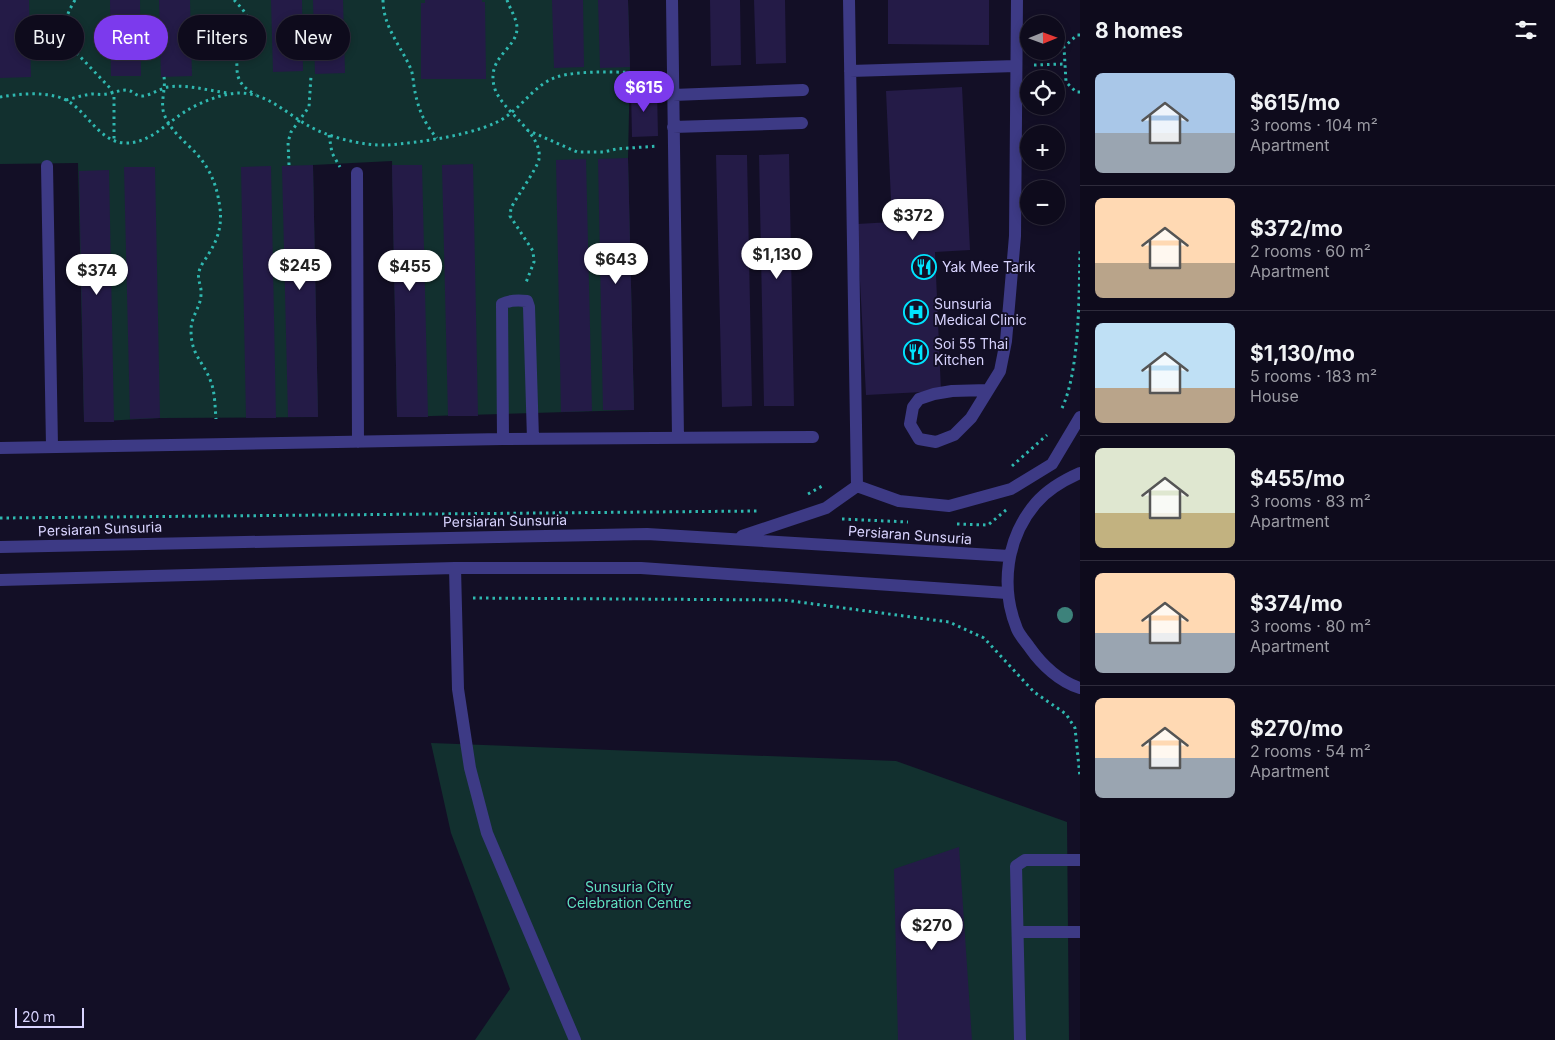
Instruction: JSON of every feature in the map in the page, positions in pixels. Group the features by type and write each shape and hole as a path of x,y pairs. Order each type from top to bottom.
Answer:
{"street":[{"path":"672,0 678,437"},
{"path":"849,0 857,486"},
{"path":"988,390 952,391 919,399 913,407 910,424 919,439 936,442 954,435 971,418 1000,371 1006,341 1015,236 1021,65 1017,0"},
{"path":"850,72 1021,65"},
{"path":"673,95 803,90"},
{"path":"673,127 802,123"},
{"path":"46,166 52,446"},
{"path":"357,172 358,442"},
{"path":"503,440 502,304 508,301 522,300 527,302 529,308 533,439"},
{"path":"857,486 899,501 949,506 1011,489 1052,464 1080,417"},
{"path":"0,448 678,437 813,438"},
{"path":"1080,473 1060,482 1036,502 1019,528 1009,556 1007,593 1018,630 1040,662 1070,685 1080,688"},
{"path":"735,538 826,508 857,486"},
{"name":"Persiaran Sunsuria","path":"0,547 647,534 1009,556"},
{"path":"0,580 455,568 642,568 1007,593"},
{"path":"455,568 458,689 470,768 487,833 576,1040"},
{"path":"1020,1040 1016,866 1025,860 1080,860"},
{"path":"1019,932 1080,932"}],"path":[{"path":"75,0 65,20 65,38 68,45 103,79 112,92 114,139"},
{"path":"234,0 244,10 251,25 249,35 236,59 237,74 240,83 245,89 272,102 301,121 329,135 371,144 386,145 472,132 506,118 549,80 559,76 586,73 673,73"},
{"path":"383,0 385,14 392,35 413,75 422,116 428,129 437,138"},
{"path":"507,0 518,27 516,38 500,56 494,67 494,88 511,113 526,129 539,151 539,160 511,208 510,216 516,228 527,240 533,251 534,262 525,282 522,300"},
{"path":"1080,35 1077,35 1064,46 1066,82 1076,92 1080,92"},
{"path":"1021,65 1064,64"},
{"path":"289,165 288,142 291,132 301,121 309,107 311,76"},
{"path":"164,77 165,88 162,106 168,124 206,166 214,181 219,201 221,226 216,242 199,271 198,279 202,293 200,304 193,316 191,330 192,349 208,373 212,385 216,419"},
{"path":"65,100 117,90 131,90 140,96 165,88 187,86 258,96"},
{"path":"0,97 36,94 65,100 95,127 114,139 122,142 137,142 150,137 187,110 220,96 234,94"},
{"path":"526,129 577,152 604,152 616,149 674,145"},
{"path":"329,135 332,153 341,170 357,172"},
{"path":"1060,413 1068,398 1077,354 1080,249"},
{"path":"1011,466 1048,435 1052,428"},
{"path":"800,498 826,485"},
{"path":"0,518 763,511"},
{"path":"456,598 784,600 949,622 984,638 1034,692 1066,714 1075,728 1080,777"}],"green space":[{"path":"0,0 628,0 630,67 628,158 634,410 397,417 392,161 313,165 318,417 160,418 84,422 78,163 0,164"},
{"name":"Sunsuria City Celebration Centre","path":"431,743 896,761 1067,822 1069,1040 475,1040 510,989 451,833"}],"building":[{"path":"0,0 29,0 29,15 15,15 15,60 31,60 31,77 0,78"},
{"path":"110,0 140,0 140,15 110,15"},
{"path":"159,0 190,0 190,15 178,15 178,60 192,60 192,76 161,77 161,60 168,60 168,15 159,15"},
{"path":"271,0 302,0 302,15 276,15 276,60 303,60 303,71 273,72"},
{"path":"313,0 343,0 343,15 313,15"},
{"path":"425,0 482,0 482,2 485,2 486,79 421,79 421,3 425,3"},
{"path":"552,0 583,0 584,67 554,68"},
{"path":"598,0 628,0 630,67 600,68"},
{"path":"710,0 740,0 741,65 711,66"},
{"path":"754,0 785,0 786,63 756,64"},
{"path":"888,0 989,0 989,45 888,44"},
{"path":"111,60 141,60 141,76 111,76"},
{"path":"315,60 345,60 345,73 315,74"},
{"path":"962,87 970,250 935,252 941,391 866,395 857,224 892,222 886,91"},
{"path":"657,90 658,136 632,137 631,91"},
{"path":"789,154 794,406 764,406 759,155"},
{"path":"716,155 747,155 752,406 722,407"},
{"path":"628,158 634,410 603,410 598,159"},
{"path":"586,159 592,411 561,412 556,160"},
{"path":"473,164 478,416 448,416 442,165"},
{"path":"313,165 318,417 288,417 282,166"},
{"path":"392,165 422,165 428,417 397,417"},
{"path":"271,166 276,418 246,418 241,167"},
{"path":"124,167 155,167 160,418 130,419"},
{"path":"109,170 114,422 84,422 79,171"},
{"path":"959,847 972,1040 898,1040 894,869"}],"place":[{"name":"Yak Mee Tarik","path":"924,267"},
{"name":"Sunsuria Medical Clinic","path":"916,312"},
{"name":"Soi 55 Thai Kitchen","path":"916,352"}]}
